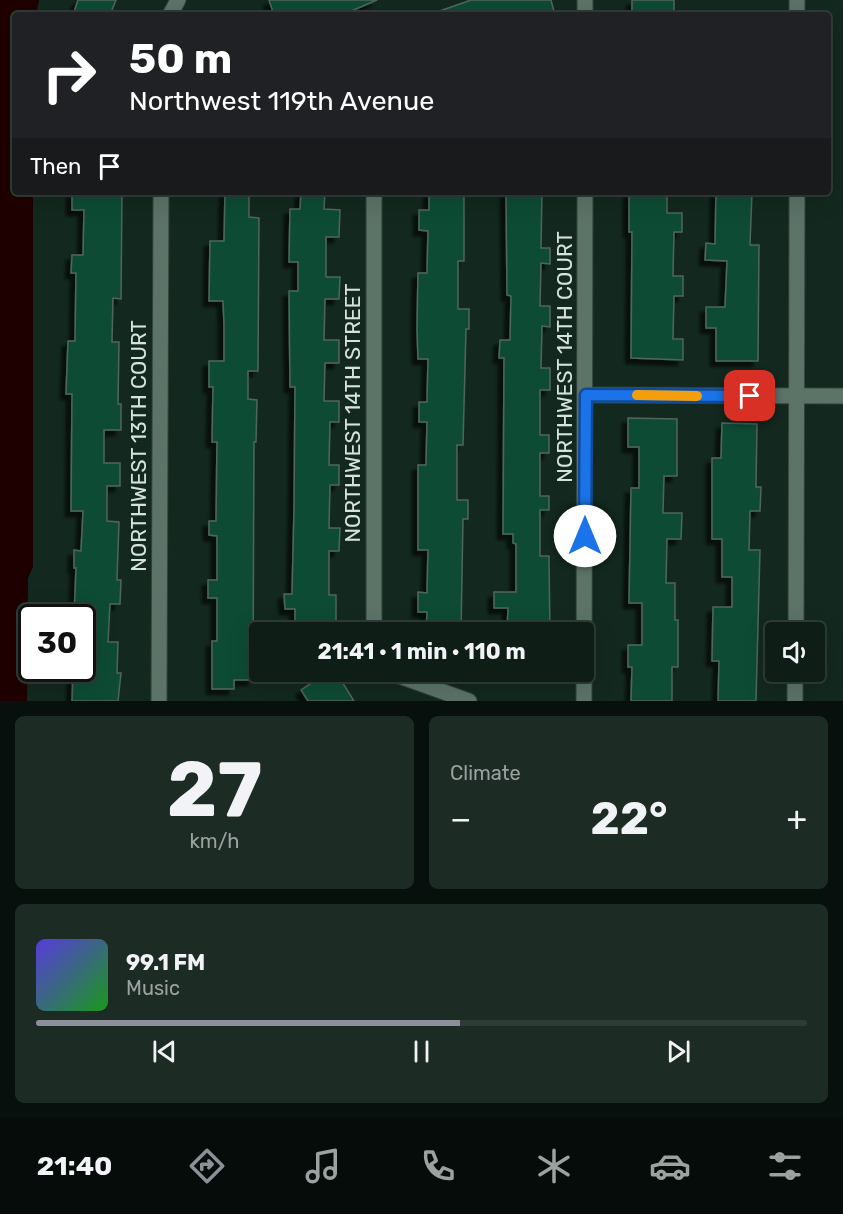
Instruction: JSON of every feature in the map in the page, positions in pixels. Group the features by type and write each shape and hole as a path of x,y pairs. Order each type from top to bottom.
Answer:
{"street":[{"name":"NORTHWEST 13TH COURT","path":"159,701 161,195"},
{"name":"NORTHWEST 14TH STREET","path":"374,195 374,622"},
{"name":"NORTHWEST 14TH COURT","path":"584,701 585,195"},
{"path":"795,622 796,195"},
{"path":"586,395 843,396"},
{"path":"416,682 469,701"},
{"path":"795,682 795,701"}],"shaded area":[{"path":"0,0 39,0 37,12 12,12 12,195 33,195 33,567 28,578 28,604 18,604 18,682 27,682 27,701 0,701"}],"building":[{"path":"78,0 116,0 111,12 74,12"},
{"path":"269,0 377,0 349,12 273,12"},
{"path":"471,0 551,0 554,12 437,12"},
{"path":"632,0 674,0 674,12 632,12"},
{"path":"72,195 122,195 121,299 113,298 112,342 119,342 118,404 121,404 121,430 104,430 104,463 120,463 120,486 107,486 107,521 119,522 117,580 121,580 120,604 110,604 108,642 118,642 117,673 121,673 118,701 72,701 73,682 96,682 96,604 75,604 76,568 74,568 74,550 81,551 83,511 71,511 72,394 66,394 68,341 75,341 76,273 71,273 72,255 83,255 84,210 72,210"},
{"path":"225,195 249,195 249,217 259,218 258,371 248,371 248,399 257,400 256,442 254,442 253,622 249,622 249,680 234,680 234,689 212,689 212,641 217,641 217,598 208,598 208,580 217,580 217,536 209,535 209,521 216,521 217,442 212,442 213,387 209,387 209,361 224,361 224,324 223,301 209,301 210,241 224,241"},
{"path":"301,195 325,195 324,209 340,210 339,237 326,237 326,277 340,277 339,299 325,299 324,340 339,340 339,363 325,363 324,401 339,401 339,422 330,422 329,465 339,465 339,485 330,485 329,528 340,528 339,551 329,551 329,595 336,595 336,622 295,622 295,609 285,609 284,594 292,594 294,509 295,387 290,387 289,291 298,291 298,262 289,262 290,209 300,209"},
{"path":"429,195 464,195 464,261 458,261 458,309 469,309 469,329 466,329 463,445 457,445 457,500 468,500 468,519 463,519 461,622 427,622 427,612 418,612 418,592 427,593 428,550 418,550 418,465 426,465 427,422 419,422 419,402 427,402 428,359 418,359 418,273 427,273 428,231 419,230 419,210 429,210"},
{"path":"506,195 542,195 541,248 550,248 550,264 541,263 540,306 550,306 550,327 542,326 541,368 550,368 550,390 540,390 540,435 549,435 549,453 540,453 540,496 549,496 549,510 540,510 540,556 549,556 550,622 507,622 508,608 494,608 494,592 516,592 516,544 513,543 513,534 503,534 504,358 499,358 500,340 510,340 511,296 507,295"},
{"path":"629,195 667,195 667,213 682,213 682,232 674,232 673,276 683,276 683,296 674,296 673,339 683,339 683,360 631,358 632,232 629,232"},
{"path":"716,195 752,195 750,245 759,245 758,361 716,361 716,328 706,328 706,307 725,307 727,261 705,260 706,243 715,244"},
{"path":"628,418 677,419 677,476 664,476 663,513 682,513 681,539 667,539 666,583 675,583 675,620 678,620 678,667 672,667 672,701 631,701 632,667 628,667 628,645 642,645 642,603 629,603 631,488 639,488 639,447 628,447"},
{"path":"722,423 757,424 756,487 761,487 760,511 750,511 749,550 760,550 756,701 718,701 719,661 712,661 713,607 732,607 732,577 722,577 722,539 712,539 712,458 721,458"},
{"path":"313,682 342,682 354,701 308,701 301,690"}],"slow traffic":[{"path":"637,395 697,396"}],"route":[{"path":"585,536 586,395 750,396"}]}
